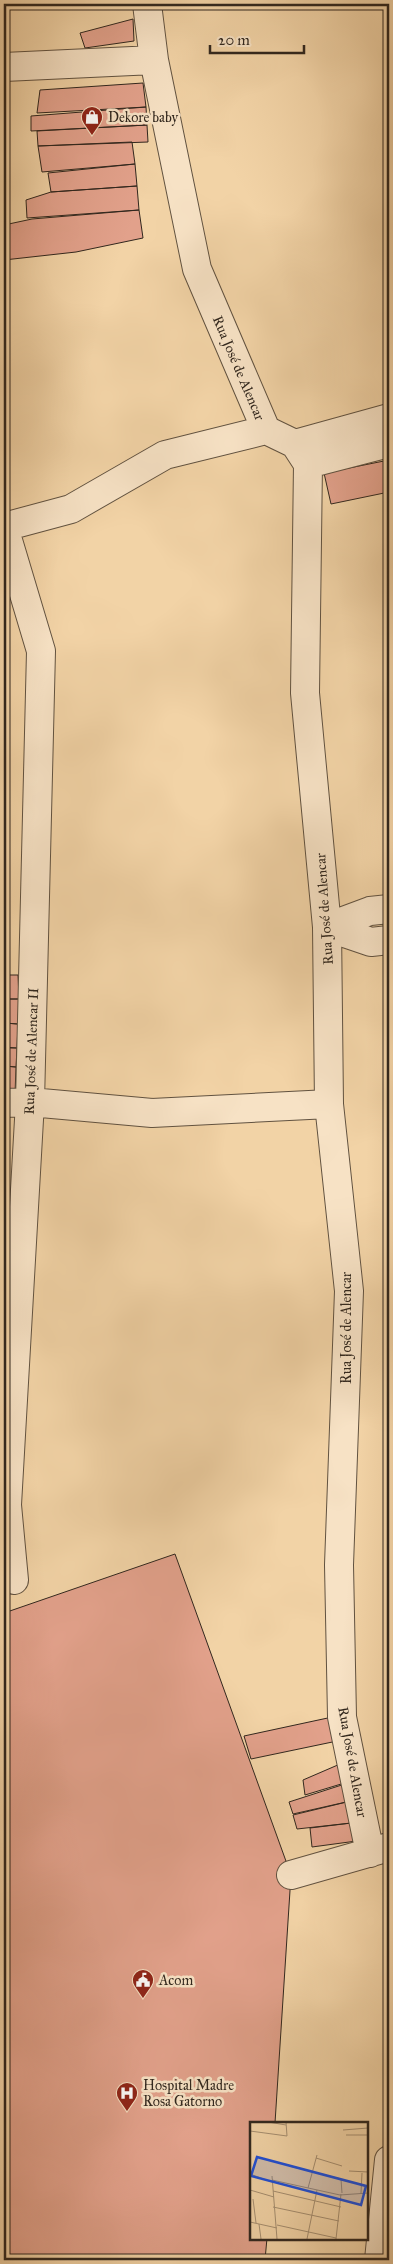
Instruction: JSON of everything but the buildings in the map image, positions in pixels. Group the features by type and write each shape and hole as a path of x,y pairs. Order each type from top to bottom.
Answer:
{"street":[{"name":"Rua José de Alencar","path":"147,4 154,60 197,269 266,430 302,454 305,693 327,927 329,1104 349,1291 339,1565 342,1717 380,1850"},
{"path":"4,67 154,60"},
{"path":"302,454 389,418"},
{"path":"4,526 71,509 165,455 266,430"},
{"path":"302,454 389,443"},
{"name":"Rua José de Alencar II","path":"4,526 41,651 17,1103 8,1505 14,1580"},
{"path":"327,927 370,911 389,909"},
{"path":"327,927 371,942 389,940"},
{"path":"17,1103 152,1113 329,1104"},
{"path":"291,1875 380,1850"},
{"path":"379,2260 389,2160"}],"place":[{"name":"Dekore baby","path":"92,136"},
{"name":"Acom","path":"143,1999"},
{"name":"Hospital Madre Rosa Gatorno","path":"127,2112"}]}
